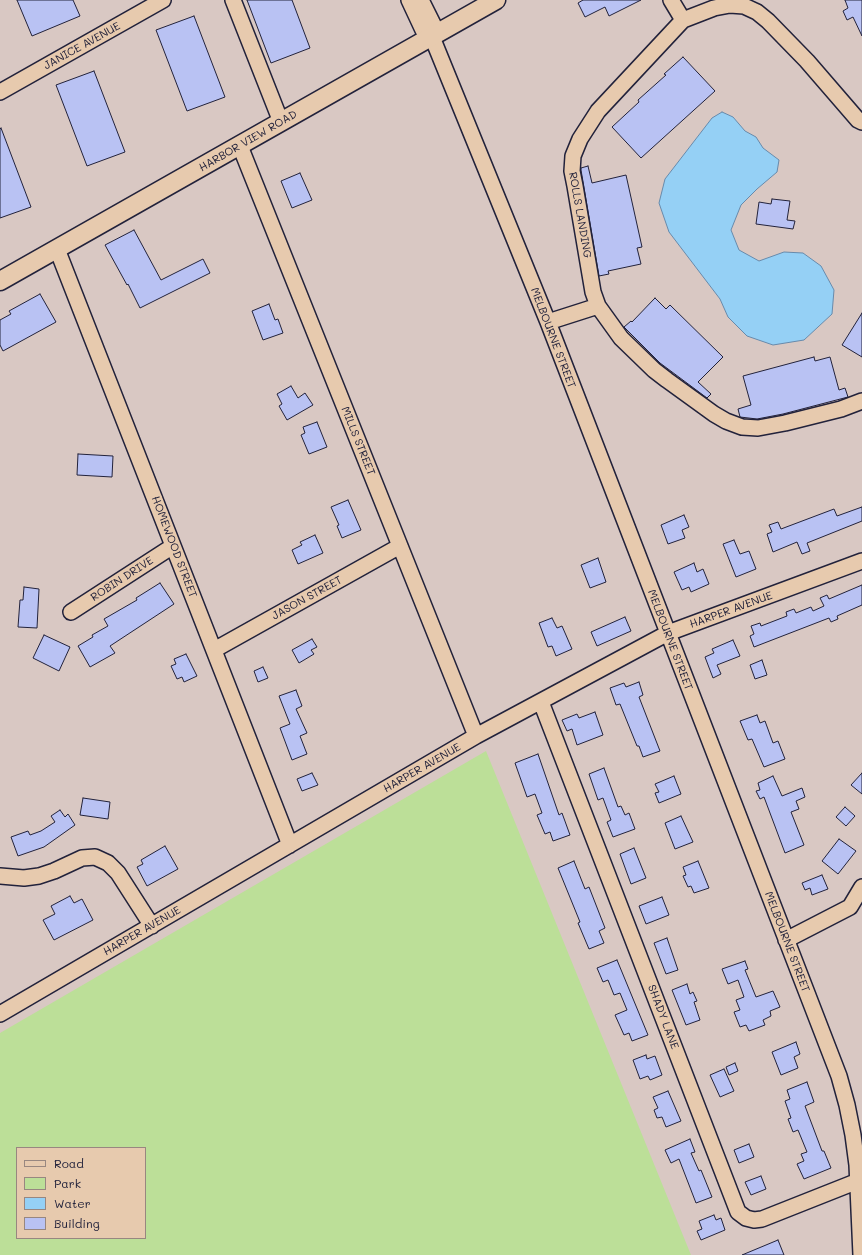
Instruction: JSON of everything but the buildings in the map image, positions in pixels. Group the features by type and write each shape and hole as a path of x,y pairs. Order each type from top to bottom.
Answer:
{"main road":[{"name":"HARBOR VIEW ROAD","path":"0,281 496,0"}],"street":[{"name":"JANICE AVENUE","path":"0,92 164,0"},
{"path":"233,0 281,122"},
{"path":"409,0 424,30 432,37"},
{"path":"421,0 433,24 432,37"},
{"path":"671,0 687,18"},
{"path":"682,0 687,18"},
{"name":"ROLLS LANDING","path":"862,122 858,120 799,52 757,12 744,6 730,5 714,8 687,18 598,112 580,139 573,156 572,171 576,186 593,292 598,306 621,338 654,370 714,414 726,421 742,427 758,428 785,423 841,409 862,402"},
{"name":"MELBOURNE STREET","path":"432,37 548,322 839,1076 853,1135 858,1181 861,1255"},
{"name":"MILLS STREET","path":"240,146 476,736"},
{"name":"HOMEWOOD STREET","path":"57,249 290,845"},
{"path":"548,322 598,306"},
{"name":"ROBIN DRIVE","path":"71,612 173,546"},
{"name":"JASON STREET","path":"214,650 400,546"},
{"name":"HARPER AVENUE","path":"0,1014 476,736 668,633 862,561"},
{"name":"SHADY LANE","path":"541,702 738,1212 746,1218 754,1220 762,1218 858,1181"},
{"path":"0,876 24,878 39,876 82,858 96,857 108,863 118,873 152,926"},
{"path":"786,940 850,907 862,887"}],"green space":[{"path":"486,751 691,1255 0,1255 0,1033"}],"water":[{"path":"722,112 733,117 745,131 756,137 763,148 779,160 777,172 741,205 731,230 739,250 759,261 784,252 803,253 821,266 834,290 832,314 804,340 773,345 747,336 728,317 720,299 669,232 659,203 665,179 712,118"}]}
